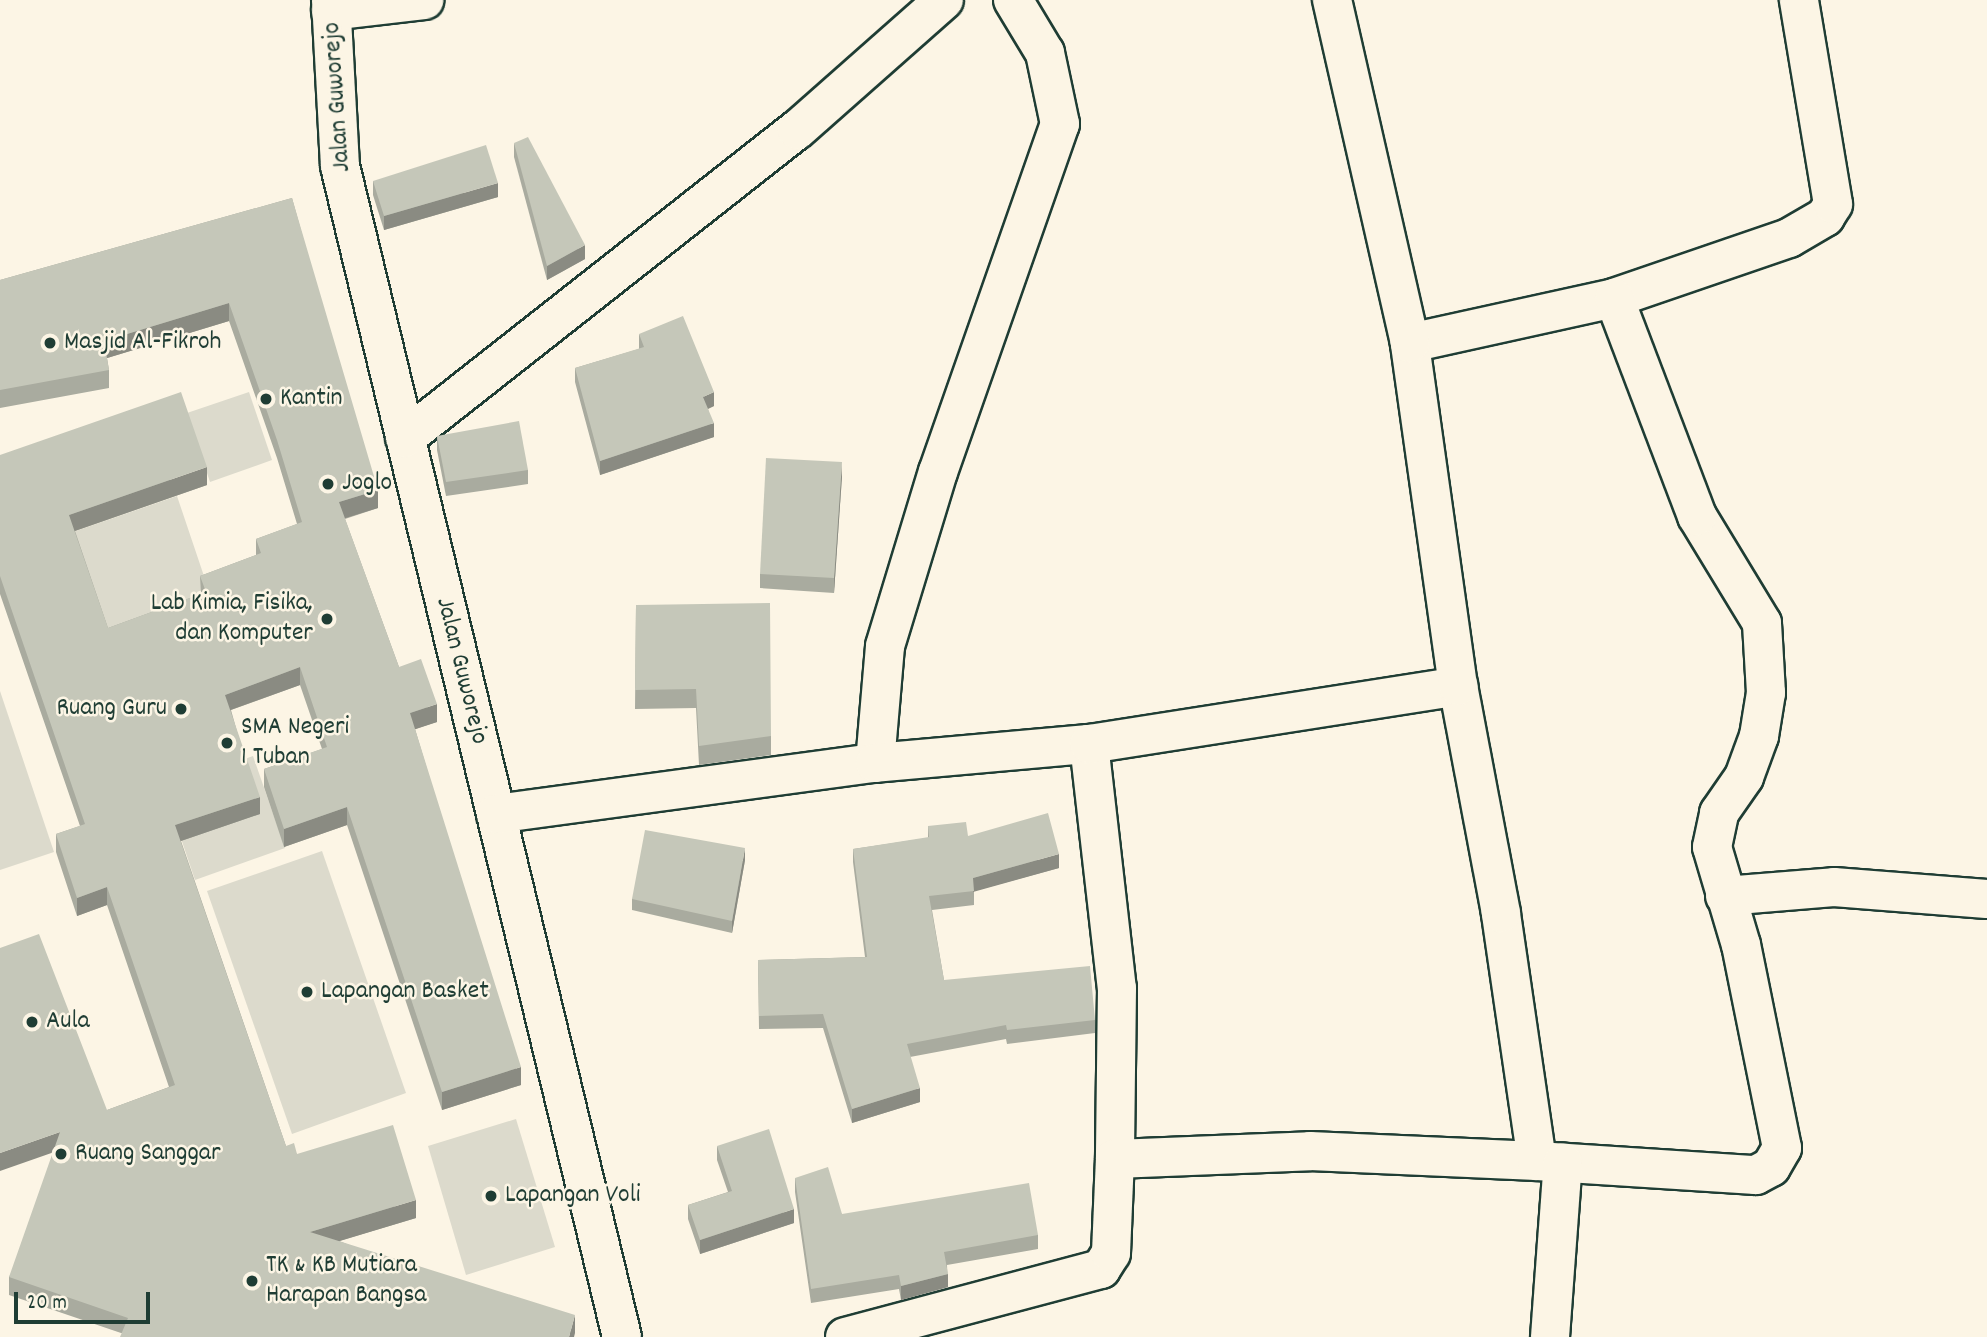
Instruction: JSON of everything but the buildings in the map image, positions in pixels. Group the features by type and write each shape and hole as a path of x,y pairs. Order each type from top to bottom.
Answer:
{"street":[{"path":"331,5 424,0"},
{"path":"405,438 797,130 944,0"},
{"path":"875,763 885,646 938,472 1060,124 1045,53 1013,0"},
{"path":"1332,0 1410,343 1458,686 1550,1161 1550,1337"},
{"path":"1410,343 1614,298 1789,238 1830,211 1800,0"},
{"name":"Jalan Guworejo","path":"331,5 340,166 622,1337"},
{"path":"1115,1159 1310,1151 1550,1161 1756,1175 1777,1159 1782,1136 1712,847 1719,813 1744,777 1759,736 1766,693 1762,623 1697,516 1614,298"},
{"path":"496,814 875,763 1089,744 1458,686"},
{"path":"845,1337 1101,1269 1111,1253 1117,988 1089,744"},
{"path":"1725,896 1834,887 1987,899"}],"shaded area":[{"path":"249,392 272,460 210,482 187,413"},
{"path":"177,496 208,588 197,592 203,608 107,641 70,533"},
{"path":"0,691 54,852 0,870"},
{"path":"253,756 285,848 195,880 164,788"},
{"name":"Lapangan Basket","path":"322,851 406,1093 292,1134 207,891"},
{"name":"Lapangan Voli","path":"516,1119 555,1247 466,1275 428,1146"}],"place":[{"name":"Masjid Al-Fikroh","path":"50,343"},
{"name":"Kantin","path":"266,399"},
{"name":"Joglo","path":"328,484"},
{"name":"Lab Kimia, Fisika, dan Komputer","path":"327,619"},
{"name":"Ruang Guru","path":"181,709"},
{"name":"SMA Negeri 1 Tuban","path":"227,743"},
{"name":"Lapangan Basket","path":"307,992"},
{"name":"Aula","path":"32,1022"},
{"name":"Ruang Sanggar","path":"61,1154"},
{"name":"Lapangan Voli","path":"491,1196"},
{"name":"TK & KB Mutiara Harapan Bangsa","path":"252,1281"}]}
